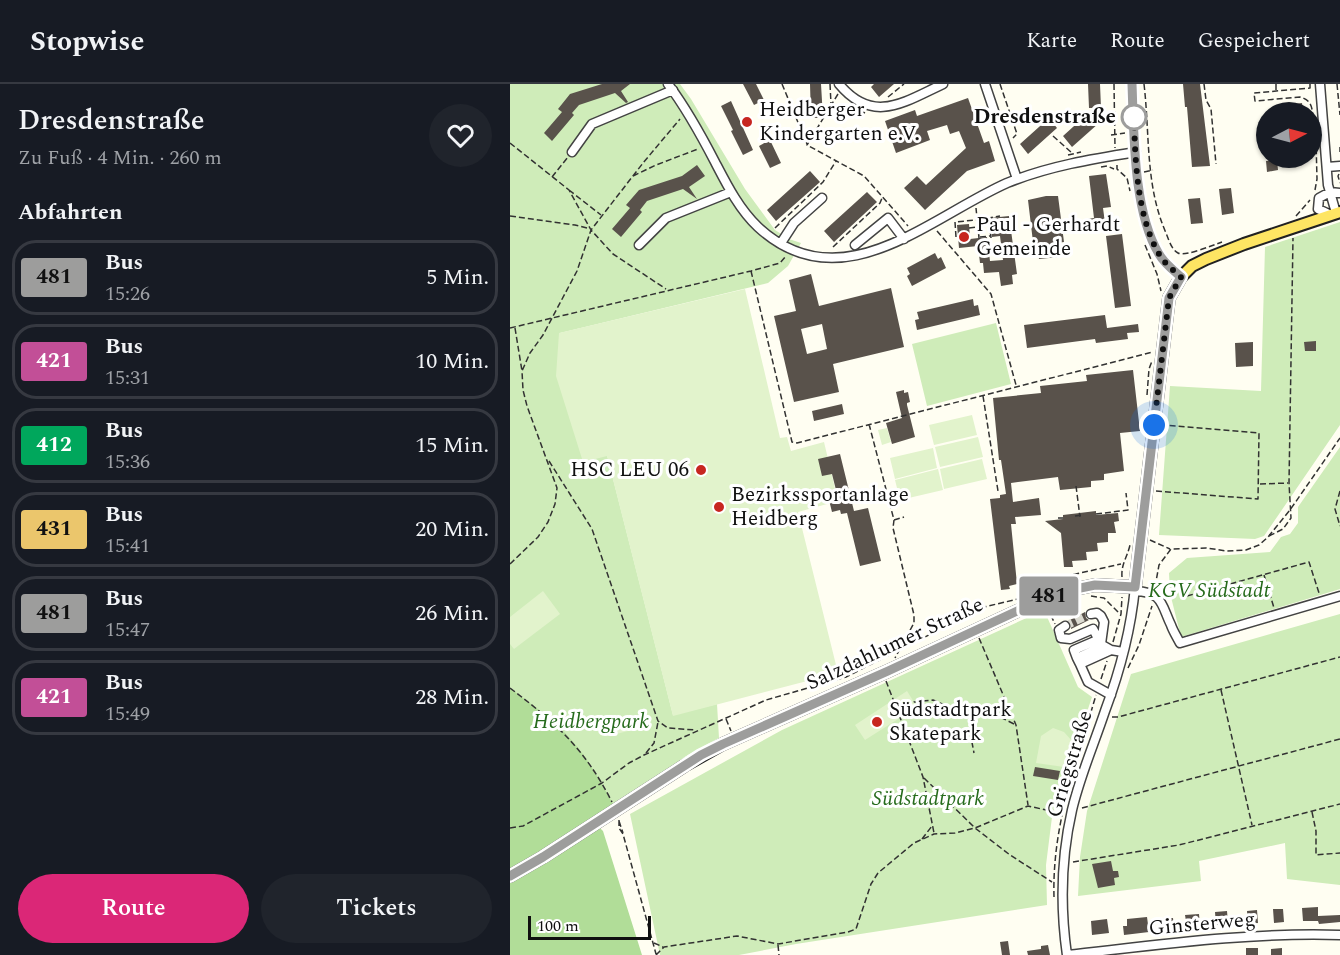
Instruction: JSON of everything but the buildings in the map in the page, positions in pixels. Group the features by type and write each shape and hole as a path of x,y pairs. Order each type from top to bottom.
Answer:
{"main road":[{"path":"1135,589 1169,298 1181,277 1192,266 1244,244 1336,213"},
{"name":"Salzdahlumer Straße","path":"510,876 616,811 701,755 735,738 1064,590 1095,585 1135,589"}],"street":[{"path":"840,86 849,96 865,105 884,108 895,107 943,84"},
{"path":"985,84 1017,179"},
{"path":"1132,84 1136,153 1144,215 1151,238 1164,261 1181,277"},
{"path":"1320,84 1330,192 1336,213 1321,212 1317,206 1319,198 1330,192 1340,193"},
{"path":"572,152 592,124 671,87 687,111 731,192 751,219 781,243 824,256 870,253 904,239 1017,179 1071,163 1136,153"},
{"path":"1327,167 1340,166"},
{"path":"639,245 666,218 731,192"},
{"path":"781,243 794,223 822,198"},
{"path":"855,245 888,218 904,239"},
{"path":"1135,589 1154,595 1164,606 1170,625 1180,643 1340,596"},
{"name":"Griegstraße","path":"1067,955 1062,906 1063,863 1072,810 1126,652 1135,589"},
{"path":"1091,614 1097,613 1104,622 1101,644"},
{"path":"1062,629 1059,637 1064,640 1093,629 1101,644"},
{"path":"1111,695 1088,682 1074,650 1095,641 1111,650 1126,652"},
{"path":"1078,661 1111,650"},
{"name":"Ginsterweg","path":"1067,955 1246,937 1288,934 1340,935"}],"path":[{"path":"782,84 807,145 864,176 910,229"},
{"path":"830,84 831,106"},
{"path":"883,102 904,84"},
{"path":"1000,84 1017,134 1009,141"},
{"path":"1114,84 1116,155 1118,169 1124,176"},
{"path":"1144,84 1156,207 1172,247 1178,253 1191,252"},
{"path":"1204,84 1206,100 1211,109 1216,164"},
{"path":"1276,84 1276,91"},
{"path":"1310,84 1310,88 1254,93 1255,101 1300,97 1310,102"},
{"path":"1337,84 1340,115"},
{"path":"807,145 831,106 840,86"},
{"path":"522,371 583,258 591,230 687,111"},
{"path":"1053,136 1072,154"},
{"path":"510,142 602,216"},
{"path":"632,177 705,145"},
{"path":"1340,147 1340,152"},
{"path":"552,177 572,152"},
{"path":"1062,157 1084,152"},
{"path":"769,235 783,218 823,182 836,160"},
{"path":"1096,168 1107,166 1114,169"},
{"path":"1314,194 1316,168"},
{"path":"1340,173 1338,176 1340,183"},
{"path":"569,190 591,230 613,254 668,290"},
{"path":"824,256 880,203 883,197"},
{"path":"1295,217 1311,198"},
{"path":"976,208 979,237 991,237 989,218 1000,216"},
{"path":"510,216 575,225 591,230"},
{"path":"956,237 955,222 977,219"},
{"path":"932,224 991,294 1017,386"},
{"path":"969,228 990,224"},
{"path":"1268,537 1283,529 1292,518 1289,483 1293,234"},
{"path":"510,328 780,263 792,248"},
{"path":"1153,267 1160,282"},
{"path":"751,271 792,442 797,443 1153,352"},
{"path":"510,564 538,537 548,522 555,504 557,488 527,406 515,327"},
{"path":"983,395 998,491"},
{"path":"868,424 894,520 914,615 914,623 888,671 886,681 923,777 934,834"},
{"path":"1146,492 1258,499 1260,484 1259,433 1154,425"},
{"path":"1147,539 1171,549 1246,550 1259,545 1290,510 1340,438"},
{"path":"547,458 592,529 658,721 654,743 645,755"},
{"path":"1260,484 1289,483"},
{"path":"1076,486 1079,516"},
{"path":"1340,491 1335,509 1340,526"},
{"path":"1096,514 1128,510 1126,494"},
{"path":"1075,516 1084,515"},
{"path":"894,520 904,517"},
{"path":"1058,518 1063,518"},
{"path":"1126,652 1125,672 1131,665 1150,613 1159,565 1171,549"},
{"path":"1187,596 1309,562 1321,603"},
{"path":"510,828 523,826 602,783 629,763 645,755 766,700 846,677 984,608 1018,599 1071,575 1121,564"},
{"path":"1263,574 1276,616"},
{"path":"1085,596 1104,598 1121,614"},
{"path":"1044,604 1062,629"},
{"path":"974,629 1016,725 1028,806"},
{"path":"1110,717 1118,717 1340,657"},
{"path":"510,688 549,718 574,743 602,783 616,811 656,955 664,947"},
{"path":"1220,689 1253,826"},
{"path":"896,709 914,702 933,700 952,710 1000,717 1016,725"},
{"path":"970,714 970,732 974,753"},
{"path":"726,718 735,738"},
{"path":"658,721 668,728 697,730"},
{"path":"653,943 664,947 737,936 778,944 856,929 874,879 897,856 934,834 955,833 975,828 1028,806 1061,813 1340,739"},
{"path":"923,777 975,828 1010,855 1053,883"},
{"path":"1063,863 1179,845 1340,804"},
{"path":"1311,811 1316,831 1316,855 1340,853"},
{"path":"921,840 933,825"},
{"path":"778,944 779,955"}],"green space":[{"name":"Heidbergpark","path":"510,84 680,84 745,189 775,230 801,243 788,266 768,283 560,333 583,462 607,455 673,715 717,704 719,738 688,755 588,823 510,862"},
{"path":"1340,222 1340,425 1264,536 1255,539 1159,535 1170,386 1261,391 1265,247"},
{"name":"Bezirkssportanlage Heidberg","path":"745,289 780,438 787,437 791,451 824,442 838,501 798,512 838,673 673,716 607,456 583,462 556,376 559,333"},
{"path":"996,323 1011,384 927,406 912,344"},
{"path":"972,415 977,435 934,445 929,425"},
{"path":"887,428 891,442 882,445 878,430"},
{"path":"978,437 983,457 940,467 935,447"},
{"name":"KGV Südstadt","path":"1340,447 1340,589 1181,637 1170,593 1169,573 1187,558 1270,552 1281,537 1290,534 1298,523 1298,507"},
{"path":"933,448 937,468 895,479 890,458"},
{"path":"982,459 987,479 944,489 940,469"},
{"path":"938,469 943,490 900,500 895,480"},
{"path":"543,591 560,614 514,649 510,644 510,617"},
{"name":"Südstadtpark","path":"1044,610 1078,687 1092,697 1052,817 1046,865 1047,905 739,955 660,955 630,814 782,730"},
{"path":"1340,614 1340,885 1287,879 1285,843 1199,861 1201,881 1078,896 1080,857 1087,811 1131,674"},
{"path":"510,688 552,720 574,743 592,767 616,810 596,824 603,831 642,955 510,955"},
{"name":"Südstadtpark Skatepark","path":"907,691 917,707 865,740 855,725"},
{"path":"625,719 628,731 616,734 613,722"},
{"path":"1053,728 1064,732 1072,741 1064,767 1036,763 1041,736"}],"tunnel":[{"path":"1065,626 1091,614"}],"bus line":[{"name":"481","path":"510,876 701,755 776,719 888,671 963,634 1064,590 1095,585 1135,587 1169,298 1181,277 1158,253 1147,227 1136,153 1132,84"}],"place":[{"name":"Dresdenstraße","path":"1134,117"},
{"name":"Heidberger Kindergarten e.V.","path":"747,122"},
{"name":"Paul - Gerhardt Gemeinde","path":"964,237"},
{"name":"HSC LEU 06","path":"701,470"},
{"name":"Bezirkssportanlage Heidberg","path":"719,507"},
{"name":"Südstadtpark Skatepark","path":"877,722"}],"route":[{"path":"1134,117 1138,173 1147,227 1158,253 1181,277 1169,298 1154,425"}]}
